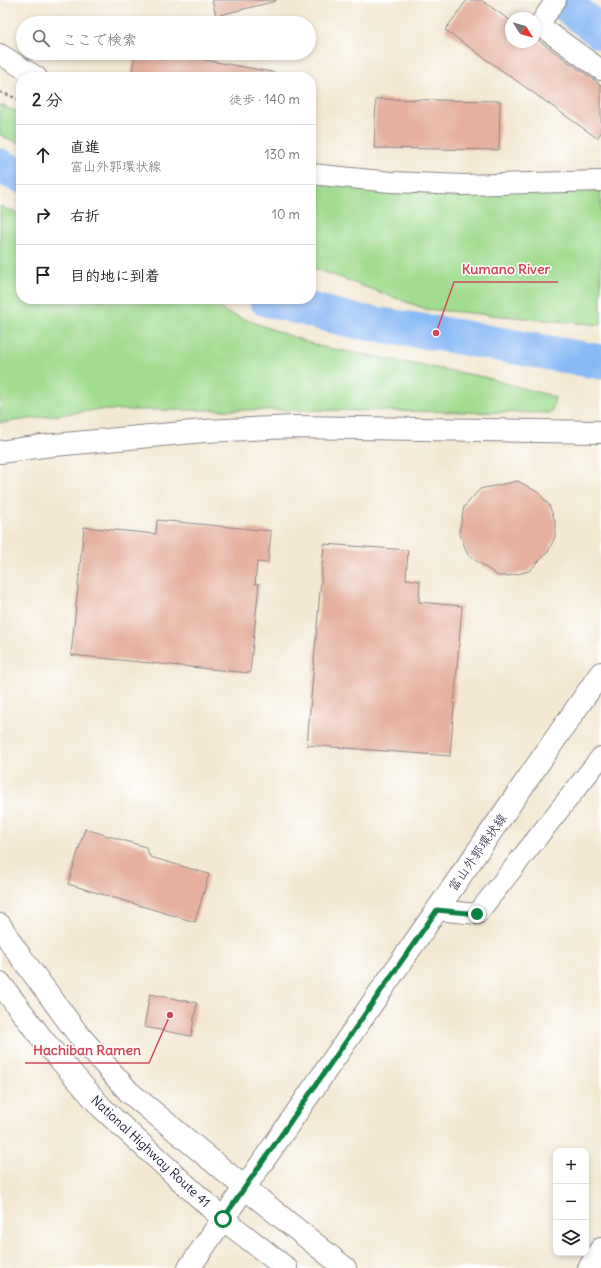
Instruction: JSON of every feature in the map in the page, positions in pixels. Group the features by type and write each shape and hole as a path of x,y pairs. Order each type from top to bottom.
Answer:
{"main road":[{"path":"0,452 43,446 204,431 294,427 601,432"},
{"name":"富山外郭環状線","path":"189,1268 601,672"},
{"path":"0,925 13,946 77,1033 129,1092 345,1268"},
{"name":"National Highway Route 41","path":"0,983 43,1040 102,1108 223,1219 286,1268"},
{"path":"589,1268 601,1249"}],"street":[{"path":"556,0 539,25 601,70"},
{"path":"0,54 29,72"},
{"path":"316,174 392,182 464,185 601,180"},
{"path":"437,910 477,914 601,757"}],"path":[{"path":"0,92 16,98"}],"green space":[{"path":"0,105 16,111 16,142 0,135"},
{"path":"316,181 601,191 601,325 426,309 316,269"},
{"path":"0,206 16,213 16,304 216,304 225,312 318,346 484,377 555,397 552,413 301,410 95,410 0,423"}],"building":[{"path":"212,0 276,0 276,1 216,16"},
{"path":"467,0 481,0 505,17 505,48 541,48 541,42 601,85 601,133 597,138 445,30"},
{"path":"134,60 205,60 271,72 132,72"},
{"path":"376,99 500,101 499,150 374,148"},
{"path":"518,481 539,493 549,505 555,521 555,537 548,552 529,571 509,576 498,576 468,555 459,532 464,507 480,489"},
{"path":"157,520 271,531 268,563 257,562 255,584 259,584 250,673 71,655 84,527 156,534"},
{"path":"324,544 408,550 406,579 420,581 419,602 462,606 450,756 307,745"},
{"path":"85,829 146,847 150,857 209,874 195,922 68,884"},
{"path":"150,994 197,1003 191,1036 144,1027"}],"waterway":[{"path":"560,0 601,32"},
{"path":"0,166 16,174"},
{"path":"286,304 354,321 436,333 601,362"}],"place":[{"name":"Kumano River","path":"436,333"},
{"name":"Hachiban Ramen","path":"170,1015"}],"route":[{"path":"223,1219 437,910 477,914"}]}
